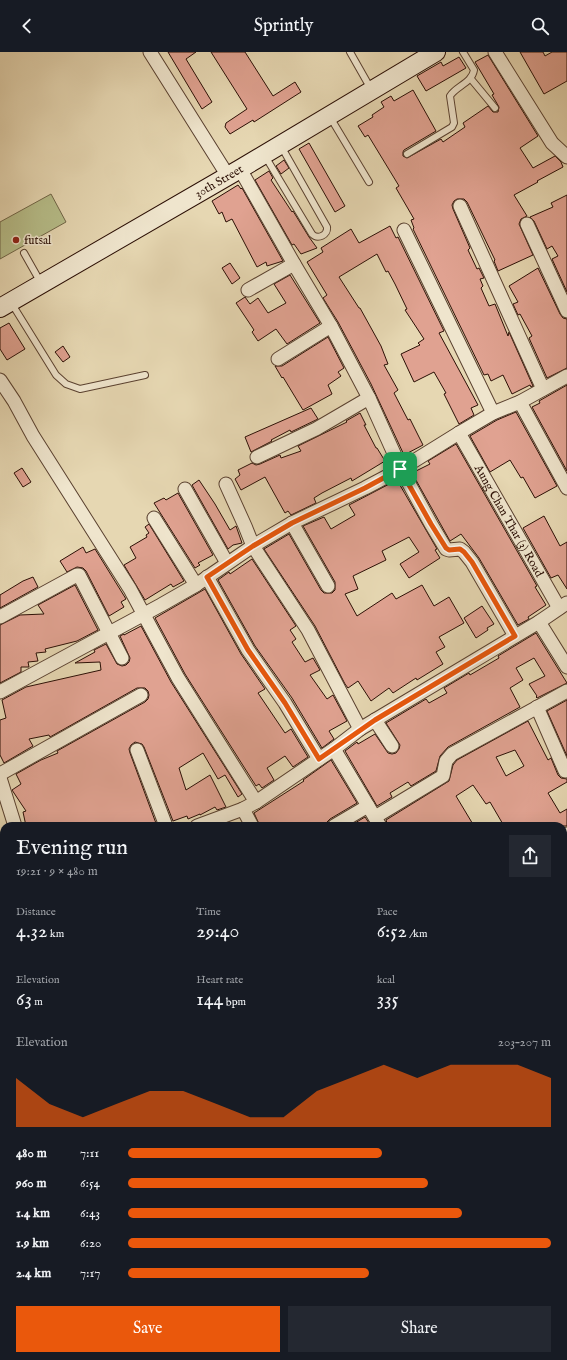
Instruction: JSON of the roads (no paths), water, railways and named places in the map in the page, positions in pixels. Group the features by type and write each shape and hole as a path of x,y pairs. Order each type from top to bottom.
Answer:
{"main road":[{"name":"30th Street","path":"5,305 264,155 436,52"}],"street":[{"path":"150,52 234,172 294,264 331,326 369,398 400,469 431,524 446,548 449,550 460,549 472,562 515,636"},
{"path":"495,52 552,143 567,157"},
{"path":"460,206 543,389"},
{"path":"527,224 567,311"},
{"path":"404,230 493,413"},
{"path":"248,290 294,264"},
{"path":"278,359 331,326"},
{"path":"0,692 196,585 253,546 292,523 365,488 400,469 493,413 520,402 567,376"},
{"path":"0,380 130,589 178,678 256,802"},
{"path":"258,457 316,429 369,398"},
{"path":"520,402 567,488"},
{"name":"Aung Chan Thar (3) Road","path":"459,433 563,606"},
{"path":"226,484 253,546 308,630 360,729"},
{"path":"185,490 227,563"},
{"path":"154,518 196,585"},
{"path":"292,523 328,586"},
{"path":"0,617 77,575 80,575 108,633 122,658"},
{"path":"207,577 248,650 285,703 319,759"},
{"path":"208,822 243,809 256,802 334,749 360,729 539,622 563,606"},
{"path":"539,622 567,667"},
{"path":"350,822 374,816 444,776 446,761 452,754 567,691"},
{"path":"0,774 141,696"},
{"path":"537,707 565,771"},
{"path":"375,720 392,746"},
{"path":"334,749 374,816"},
{"path":"137,750 164,822"},
{"path":"0,778 14,822"},
{"path":"243,809 250,822"}],"lane":[{"path":"350,52 372,90"},
{"path":"407,154 452,127 454,123 450,96 471,78 474,70 463,52"},
{"path":"471,78 495,108"},
{"path":"329,116 369,182"},
{"path":"264,155 312,234 318,237 326,233 328,231 327,226 280,145"},
{"path":"24,253 42,284"},
{"path":"5,305 19,314 56,375 66,384 80,389 145,375"}],"place":[{"name":"futsal","path":"16,240"}]}
